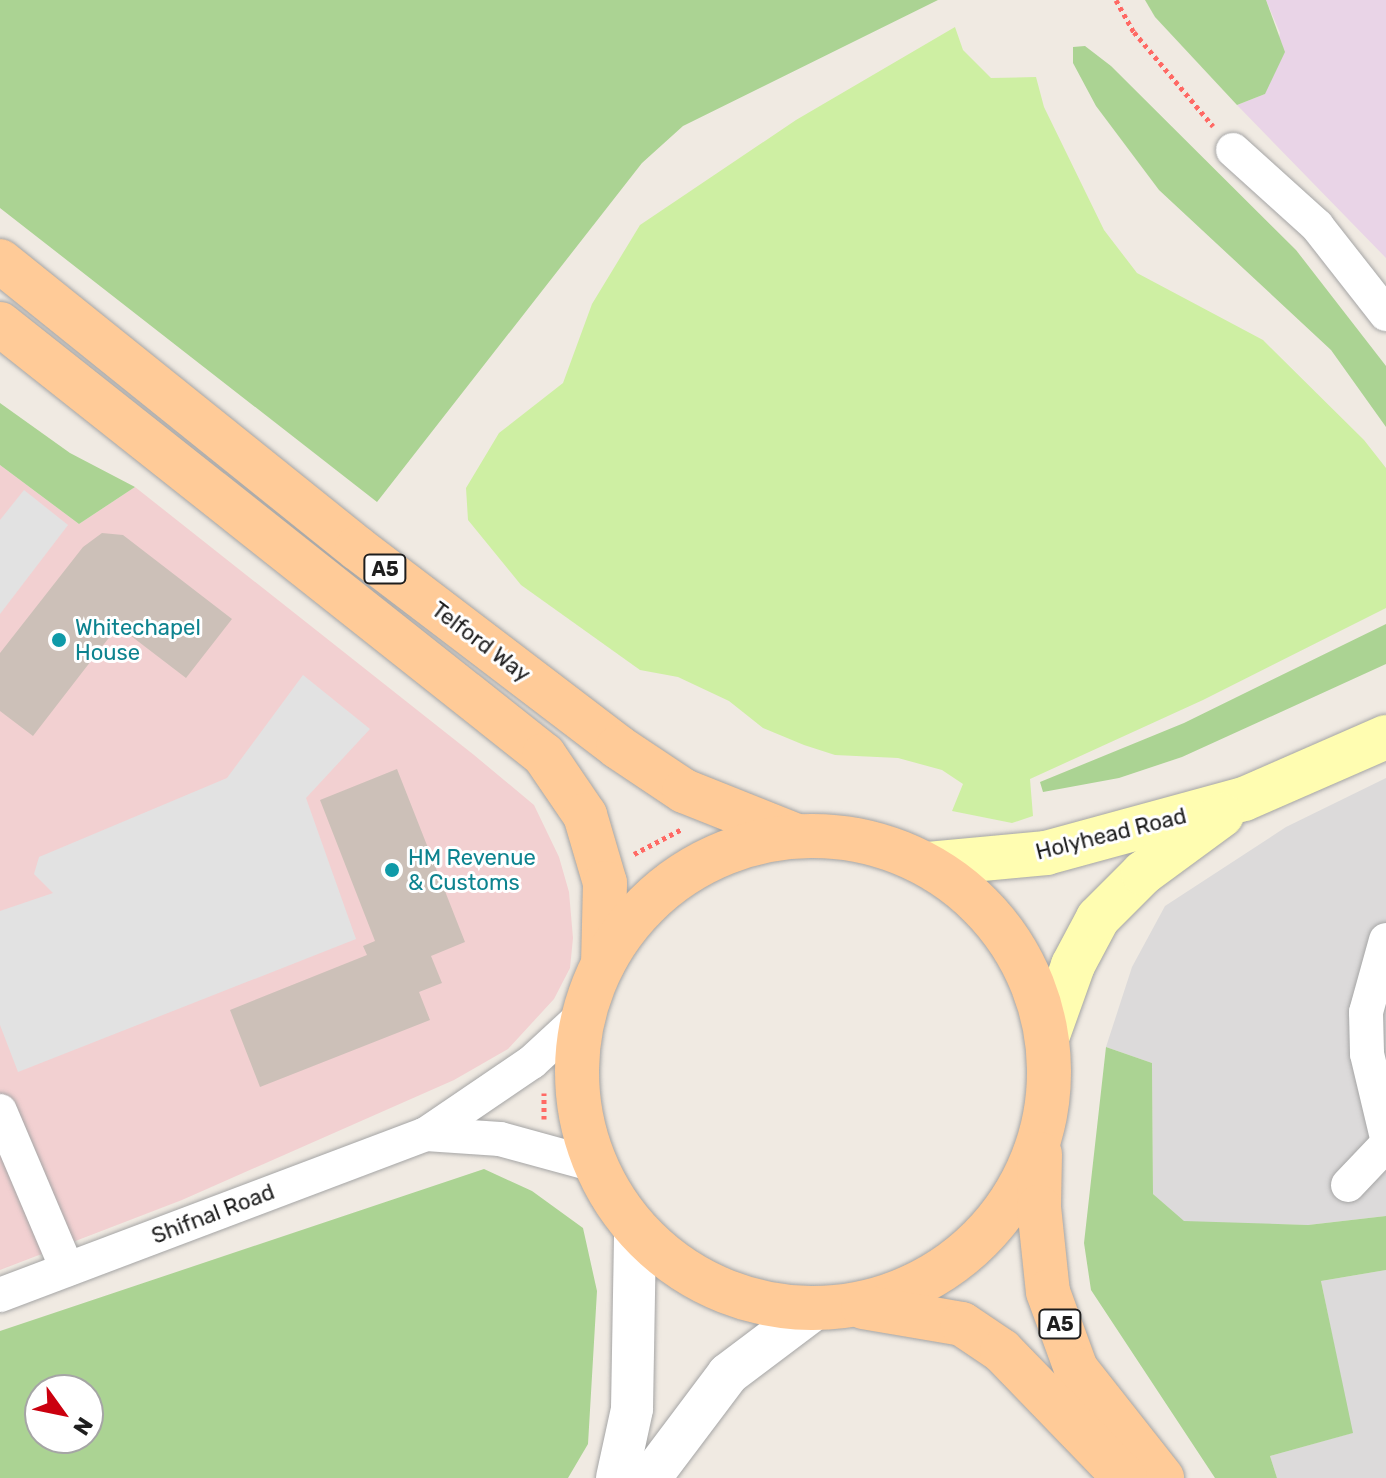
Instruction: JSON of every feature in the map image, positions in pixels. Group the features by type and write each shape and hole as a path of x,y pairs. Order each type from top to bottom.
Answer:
{"main road":[{"name":"Telford Way","path":"0,261 357,548 618,747 706,800 797,836"},
{"name":"A5","path":"0,324 544,755 585,815 600,865 605,883 603,964"},
{"name":"Holyhead Road","path":"928,864 1046,853 1244,799 1386,737"},
{"name":"Holyhead Road","path":"1048,1035 1073,965 1098,918 1143,873 1244,799"},
{"path":"797,836 865,840 928,864 964,888 1019,954 1037,993 1048,1035 1048,1105 1041,1140 1014,1199 972,1248 919,1285 858,1306 813,1310 746,1300 686,1273 635,1229 595,1165 580,1117 576,1065 583,1015 603,964 629,923 663,889 703,862 749,844 797,836"},
{"name":"A5","path":"1041,1140 1039,1207 1048,1292 1076,1369 1162,1478"},
{"name":"A5","path":"858,1306 962,1324 1002,1351 1125,1478"}],"street":[{"path":"1233,150 1317,226 1386,314"},
{"path":"1386,940 1366,1012 1367,1054 1386,1134"},
{"name":"Shifnal Road","path":"0,1295 426,1134 532,1062 583,1015"},
{"path":"0,1111 67,1269"},
{"name":"Shifnal Road","path":"426,1134 500,1139 595,1165"},
{"path":"1348,1185 1386,1145"},
{"path":"617,1478 632,1409 635,1229"},
{"path":"650,1478 728,1374 813,1310"}],"path":[{"path":"1116,0 1134,32 1233,150"},
{"path":"600,865 623,859 698,821 706,800"},
{"path":"544,1089 544,1130"}],"shaded area":[{"path":"1266,0 1386,0 1386,258 1237,105 1265,94 1280,33"},
{"path":"0,465 79,524 135,487 474,755 534,805 559,857 569,892 573,938 570,968 554,999 508,1049 454,1080 182,1200 0,1270"},
{"path":"24,490 68,525 0,614 0,520"},
{"path":"303,675 370,729 306,798 356,939 18,1072 0,1025 0,911 53,893 34,874 39,857 227,778"},
{"path":"1386,778 1386,1216 1308,1225 1184,1222 1153,1194 1152,1063 1106,1047 1132,967 1165,906 1286,827"},
{"path":"1386,1270 1386,1478 1277,1478 1270,1456 1352,1433 1321,1281"}],"green space":[{"path":"0,0 938,0 683,126 642,163 377,502 0,208"},
{"path":"1145,0 1266,0 1285,52 1265,94 1237,105 1155,17"},
{"path":"955,27 963,50 991,78 1036,77 1044,107 1104,230 1137,273 1263,340 1364,440 1386,468 1386,608 1203,700 1030,779 1033,816 1012,823 952,811 963,784 942,770 898,758 835,755 804,745 763,728 729,701 678,677 640,670 521,585 468,520 466,488 499,433 563,383 592,304 640,225 796,120"},
{"path":"1085,46 1111,66 1296,250 1386,366 1386,427 1331,350 1159,190 1096,106 1073,63 1073,47"},
{"path":"0,403 70,453 135,487 79,524 0,465"},
{"path":"1386,624 1386,664 1182,757 1119,778 1043,792 1040,782 1184,723"},
{"path":"1106,1047 1152,1063 1153,1194 1184,1221 1308,1225 1386,1216 1386,1270 1321,1281 1353,1433 1270,1456 1277,1478 1215,1478 1091,1290 1084,1243"},
{"path":"484,1169 532,1191 583,1228 597,1291 588,1444 568,1478 0,1478 0,1331"}],"building":[{"name":"Whitechapel House","path":"102,533 123,535 232,619 186,678 118,626 33,736 0,711 0,653 83,547"},
{"name":"HM Revenue & Customs","path":"397,769 465,942 431,956 442,983 419,992 430,1020 260,1087 230,1010 367,955 363,946 375,941 320,800"}],"place":[{"name":"Whitechapel House","path":"59,640"},
{"name":"HM Revenue & Customs","path":"392,870"}]}
